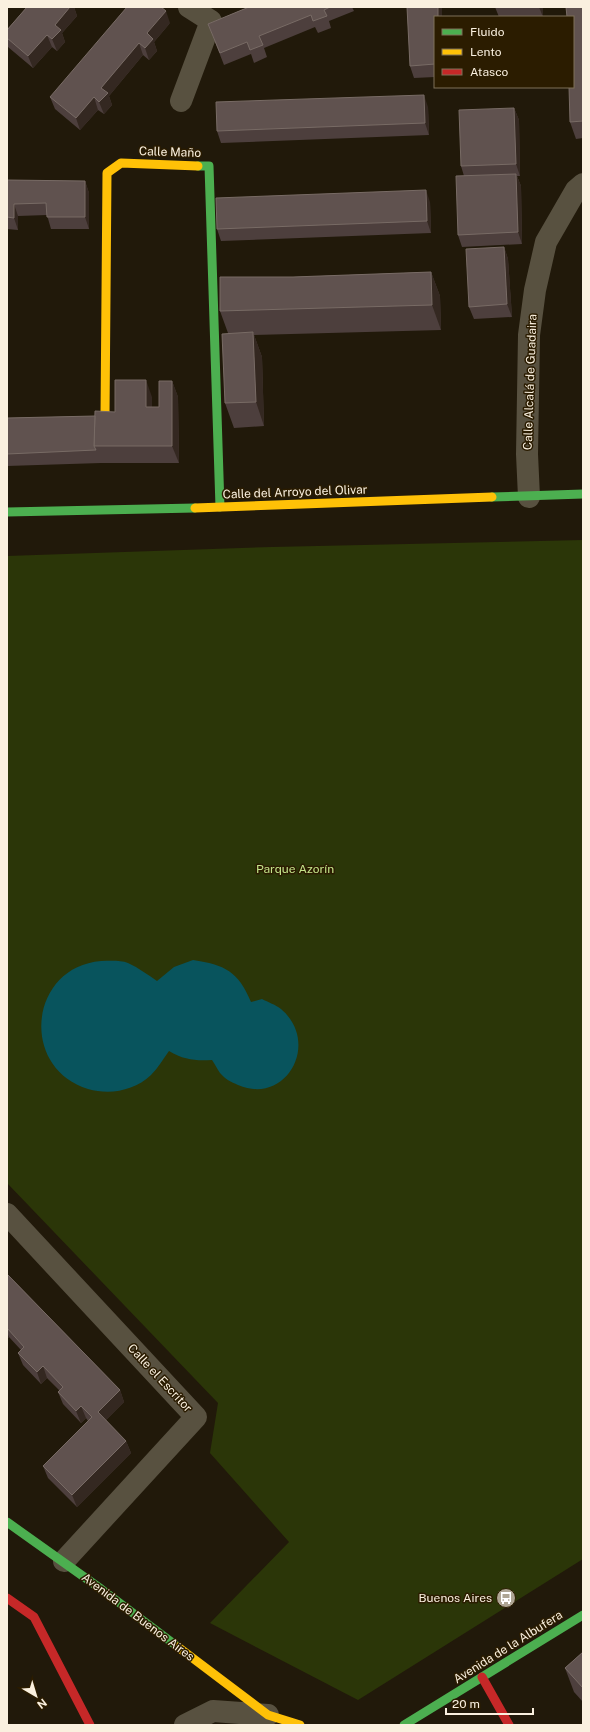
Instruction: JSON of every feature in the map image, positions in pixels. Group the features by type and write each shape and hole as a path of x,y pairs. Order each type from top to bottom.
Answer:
{"street":[{"path":"181,101 211,21 189,7"},
{"name":"Calle Maño","path":"105,416 107,173 121,163 209,166 220,507"},
{"name":"Calle Alcalá de Guadaira","path":"529,497 527,454 529,335 535,290 546,242 576,190 583,184"},
{"name":"Calle del Arroyo del Olivar","path":"7,512 220,507 583,494"},
{"name":"Calle el Escritor","path":"7,1214 196,1417 64,1561"},
{"name":"Avenida de Buenos Aires","path":"7,1522 64,1561 268,1715"},
{"path":"7,1598 34,1617 90,1725"},
{"name":"Avenida de la Albufera","path":"404,1725 583,1615"},
{"path":"482,1677 509,1725"},
{"name":"Avenida de Buenos Aires","path":"185,1725 213,1711 268,1715 300,1725"}],"green space":[{"name":"Parque Azorín","path":"583,540 583,1559 358,1700 210,1623 289,1542 210,1453 218,1403 7,1183 7,556 272,547"}],"water":[{"path":"193,960 214,964 229,971 241,983 251,1002 262,999 274,1005 281,1009 293,1023 298,1038 298,1054 292,1068 283,1079 271,1087 255,1089 238,1085 222,1075 212,1060 190,1059 169,1051 154,1072 137,1085 121,1090 105,1092 88,1089 66,1078 51,1061 43,1041 42,1019 47,999 59,981 77,967 101,961 122,961 136,967 157,981 174,967"}],"building":[{"path":"27,7 70,7 55,25 61,30 52,39 47,35 28,56 7,38 7,30"},
{"path":"127,7 161,7 166,11 147,33 153,39 145,48 139,43 101,88 108,93 99,102 94,97 76,118 50,97"},
{"path":"249,7 330,7 324,10 327,16 313,21 311,15 259,36 263,45 250,50 247,42 220,53 208,24"},
{"path":"407,7 438,7 438,16 434,16 434,64 410,66"},
{"path":"566,7 583,7 583,121 570,122 569,88 574,88 574,16 567,16"},
{"path":"424,95 425,123 217,131 216,102"},
{"path":"514,108 516,164 461,166 459,110"},
{"path":"516,174 518,232 458,235 456,176"},
{"path":"7,180 85,181 85,217 47,217 46,203 14,204 14,218 7,217"},
{"path":"426,190 427,221 217,229 216,198"},
{"path":"504,247 507,304 469,307 466,249"},
{"path":"431,272 432,305 220,311 220,277 293,277"},
{"path":"253,332 256,402 225,403 222,334"},
{"path":"115,380 146,380 146,407 159,407 159,381 172,381 172,446 94,446 95,411 115,412"},
{"path":"95,416 94,446 96,450 7,454 7,418"},
{"path":"7,1274 120,1390 98,1412 126,1441 72,1495 43,1466 92,1417 81,1406 76,1411 58,1392 63,1387 43,1366 37,1372 18,1353 24,1347 7,1328"},
{"path":"583,1652 583,1688 565,1668"}],"traffic: fast":[{"path":"198,166 209,166 220,507"},
{"path":"492,497 583,494"},
{"path":"7,512 195,508"},
{"path":"7,1522 101,1589 178,1647"},
{"path":"404,1725 583,1615"}],"traffic: slow":[{"path":"105,416 107,173 121,163 198,166"},
{"path":"195,508 492,497"},
{"path":"178,1647 268,1715 300,1725"}],"traffic: jam":[{"path":"7,1598 34,1617 90,1725"},
{"path":"482,1677 509,1725"}],"place":[{"name":"Buenos Aires","path":"506,1598"}]}
